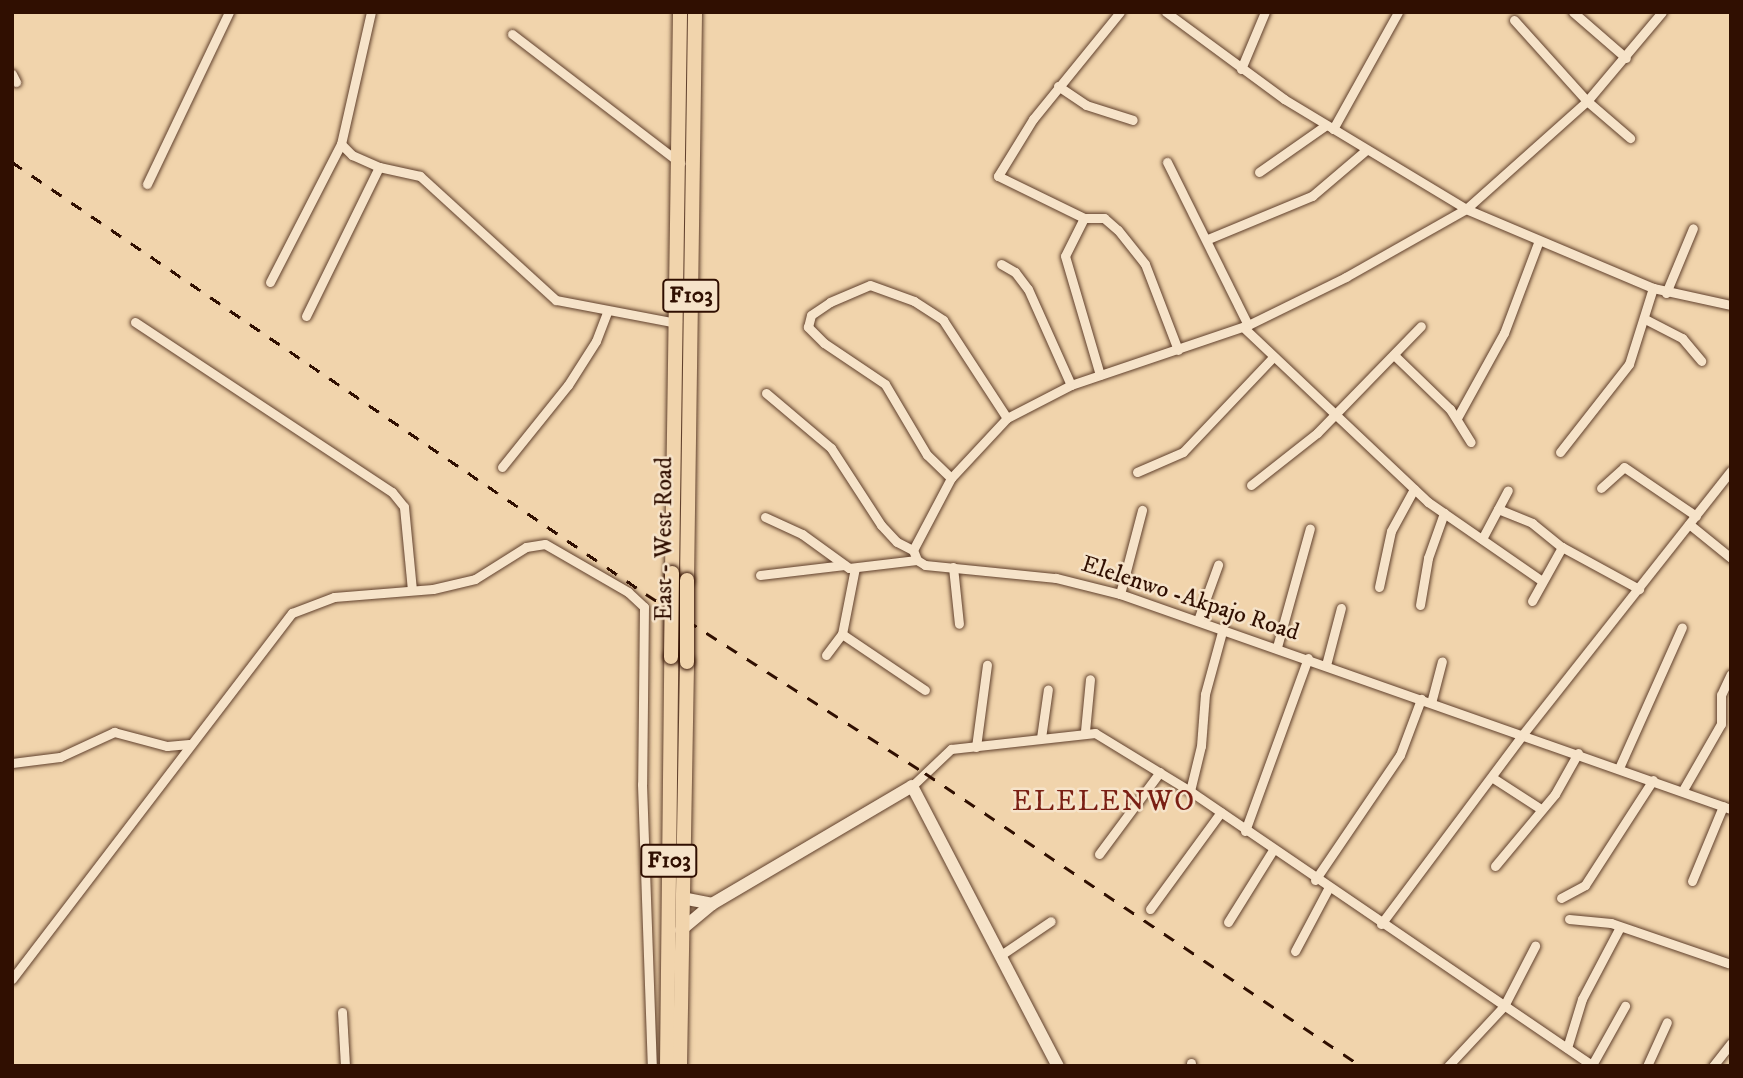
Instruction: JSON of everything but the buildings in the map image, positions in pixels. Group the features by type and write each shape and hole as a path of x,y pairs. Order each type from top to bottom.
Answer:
{"main road":[{"name":"East - West Road","path":"667,1066 680,12"},
{"name":"East - West Road","path":"680,1066 695,12"}],"street":[{"path":"147,184 229,12"},
{"path":"270,282 341,144 371,12"},
{"path":"1120,12 1058,86 998,176 1084,218 1104,218 1134,247 1157,289 1178,350"},
{"path":"1166,12 1241,69 1329,127 1466,209 1538,243 1666,293 1731,304"},
{"path":"1241,69 1265,12"},
{"path":"1259,172 1329,127 1398,12"},
{"path":"1573,12 1626,58"},
{"path":"913,550 951,478 1007,418 1071,385 1245,326 1346,277 1466,209 1587,101 1626,58 1662,12"},
{"path":"1514,20 1587,101 1630,138"},
{"path":"513,34 680,163"},
{"path":"1058,86 1086,105 1133,120"},
{"path":"341,144 352,155 379,167 420,176 556,300 607,313 677,323"},
{"path":"1208,239 1312,196 1366,150"},
{"path":"1167,162 1208,239 1245,326 1273,357 1414,489 1542,581"},
{"path":"306,316 379,167"},
{"path":"1084,218 1065,256 1100,375"},
{"path":"1666,293 1693,228"},
{"path":"1457,418 1504,333 1538,243"},
{"path":"1001,264 1015,272 1028,289 1071,385"},
{"path":"951,478 928,455 885,384 824,343 808,327 811,316 830,302 870,285 914,302 943,320 1007,418"},
{"path":"1560,452 1629,364 1653,288"},
{"path":"502,467 568,386 596,341 607,313"},
{"path":"1645,319 1682,338 1701,361"},
{"path":"135,322 392,492 404,507 412,590"},
{"path":"1251,485 1335,415 1421,327"},
{"path":"1394,355 1457,418 1471,442"},
{"path":"1137,472 1183,452 1273,357"},
{"path":"766,393 831,448 881,525 897,542 913,550 917,560"},
{"path":"1601,488 1624,467 1696,516"},
{"path":"1381,924 1493,778 1523,734 1731,471"},
{"path":"1379,587 1391,531 1414,489"},
{"path":"1482,539 1508,490"},
{"path":"1498,509 1539,528 1562,547 1639,589"},
{"path":"1120,594 1142,510"},
{"path":"1420,605 1428,558 1444,513"},
{"path":"765,517 802,534 844,565 855,568 852,603 842,634 826,655"},
{"path":"1689,524 1731,558"},
{"path":"1277,647 1310,528"},
{"path":"12,979 166,780 189,744 292,613 334,597 412,590 475,579 526,547 545,544 638,599 644,607 642,784 652,1066"},
{"path":"1532,601 1562,547"},
{"name":"Elelenwo -Akpajo Road","path":"855,568 917,560 953,567 1056,578 1120,594 1727,807"},
{"path":"760,575 844,565"},
{"path":"1198,620 1218,565"},
{"path":"953,567 959,624"},
{"path":"1326,665 1340,608"},
{"path":"1619,768 1682,627"},
{"path":"1190,791 1200,746 1205,694 1223,628"},
{"path":"842,634 925,690"},
{"path":"1244,831 1308,658"},
{"path":"1432,703 1442,662"},
{"path":"976,747 986,665"},
{"path":"1683,790 1721,724 1721,695 1731,674"},
{"path":"1085,731 1090,679"},
{"path":"1041,738 1048,689"},
{"path":"1315,880 1400,755 1421,699"},
{"path":"681,930 712,904 912,786 944,753 1085,731 1105,738 1190,791 1328,889 1593,1065 1625,1006"},
{"path":"12,763 60,757 114,732 167,746 189,744"},
{"path":"1495,866 1555,794 1578,753"},
{"path":"1100,854 1160,772"},
{"path":"1493,778 1541,809"},
{"path":"1561,898 1585,885 1653,780"},
{"path":"912,786 1058,1066"},
{"path":"1692,881 1727,807"},
{"path":"1150,909 1221,812"},
{"path":"1228,922 1273,850"},
{"path":"1295,951 1328,889"},
{"path":"682,898 712,904"},
{"path":"1569,919 1598,920 1728,963"},
{"path":"1000,955 1051,921"},
{"path":"1567,1048 1582,999 1620,928"},
{"path":"1448,1066 1504,1006 1535,946"},
{"path":"342,1012 345,1066"},
{"path":"1647,1066 1667,1022"},
{"path":"1713,1066 1731,1043"}],"railway":[{"path":"12,162 646,594 925,773 1361,1066"}],"district":[{"name":"ELELENWO","path":"1104,802"}]}
